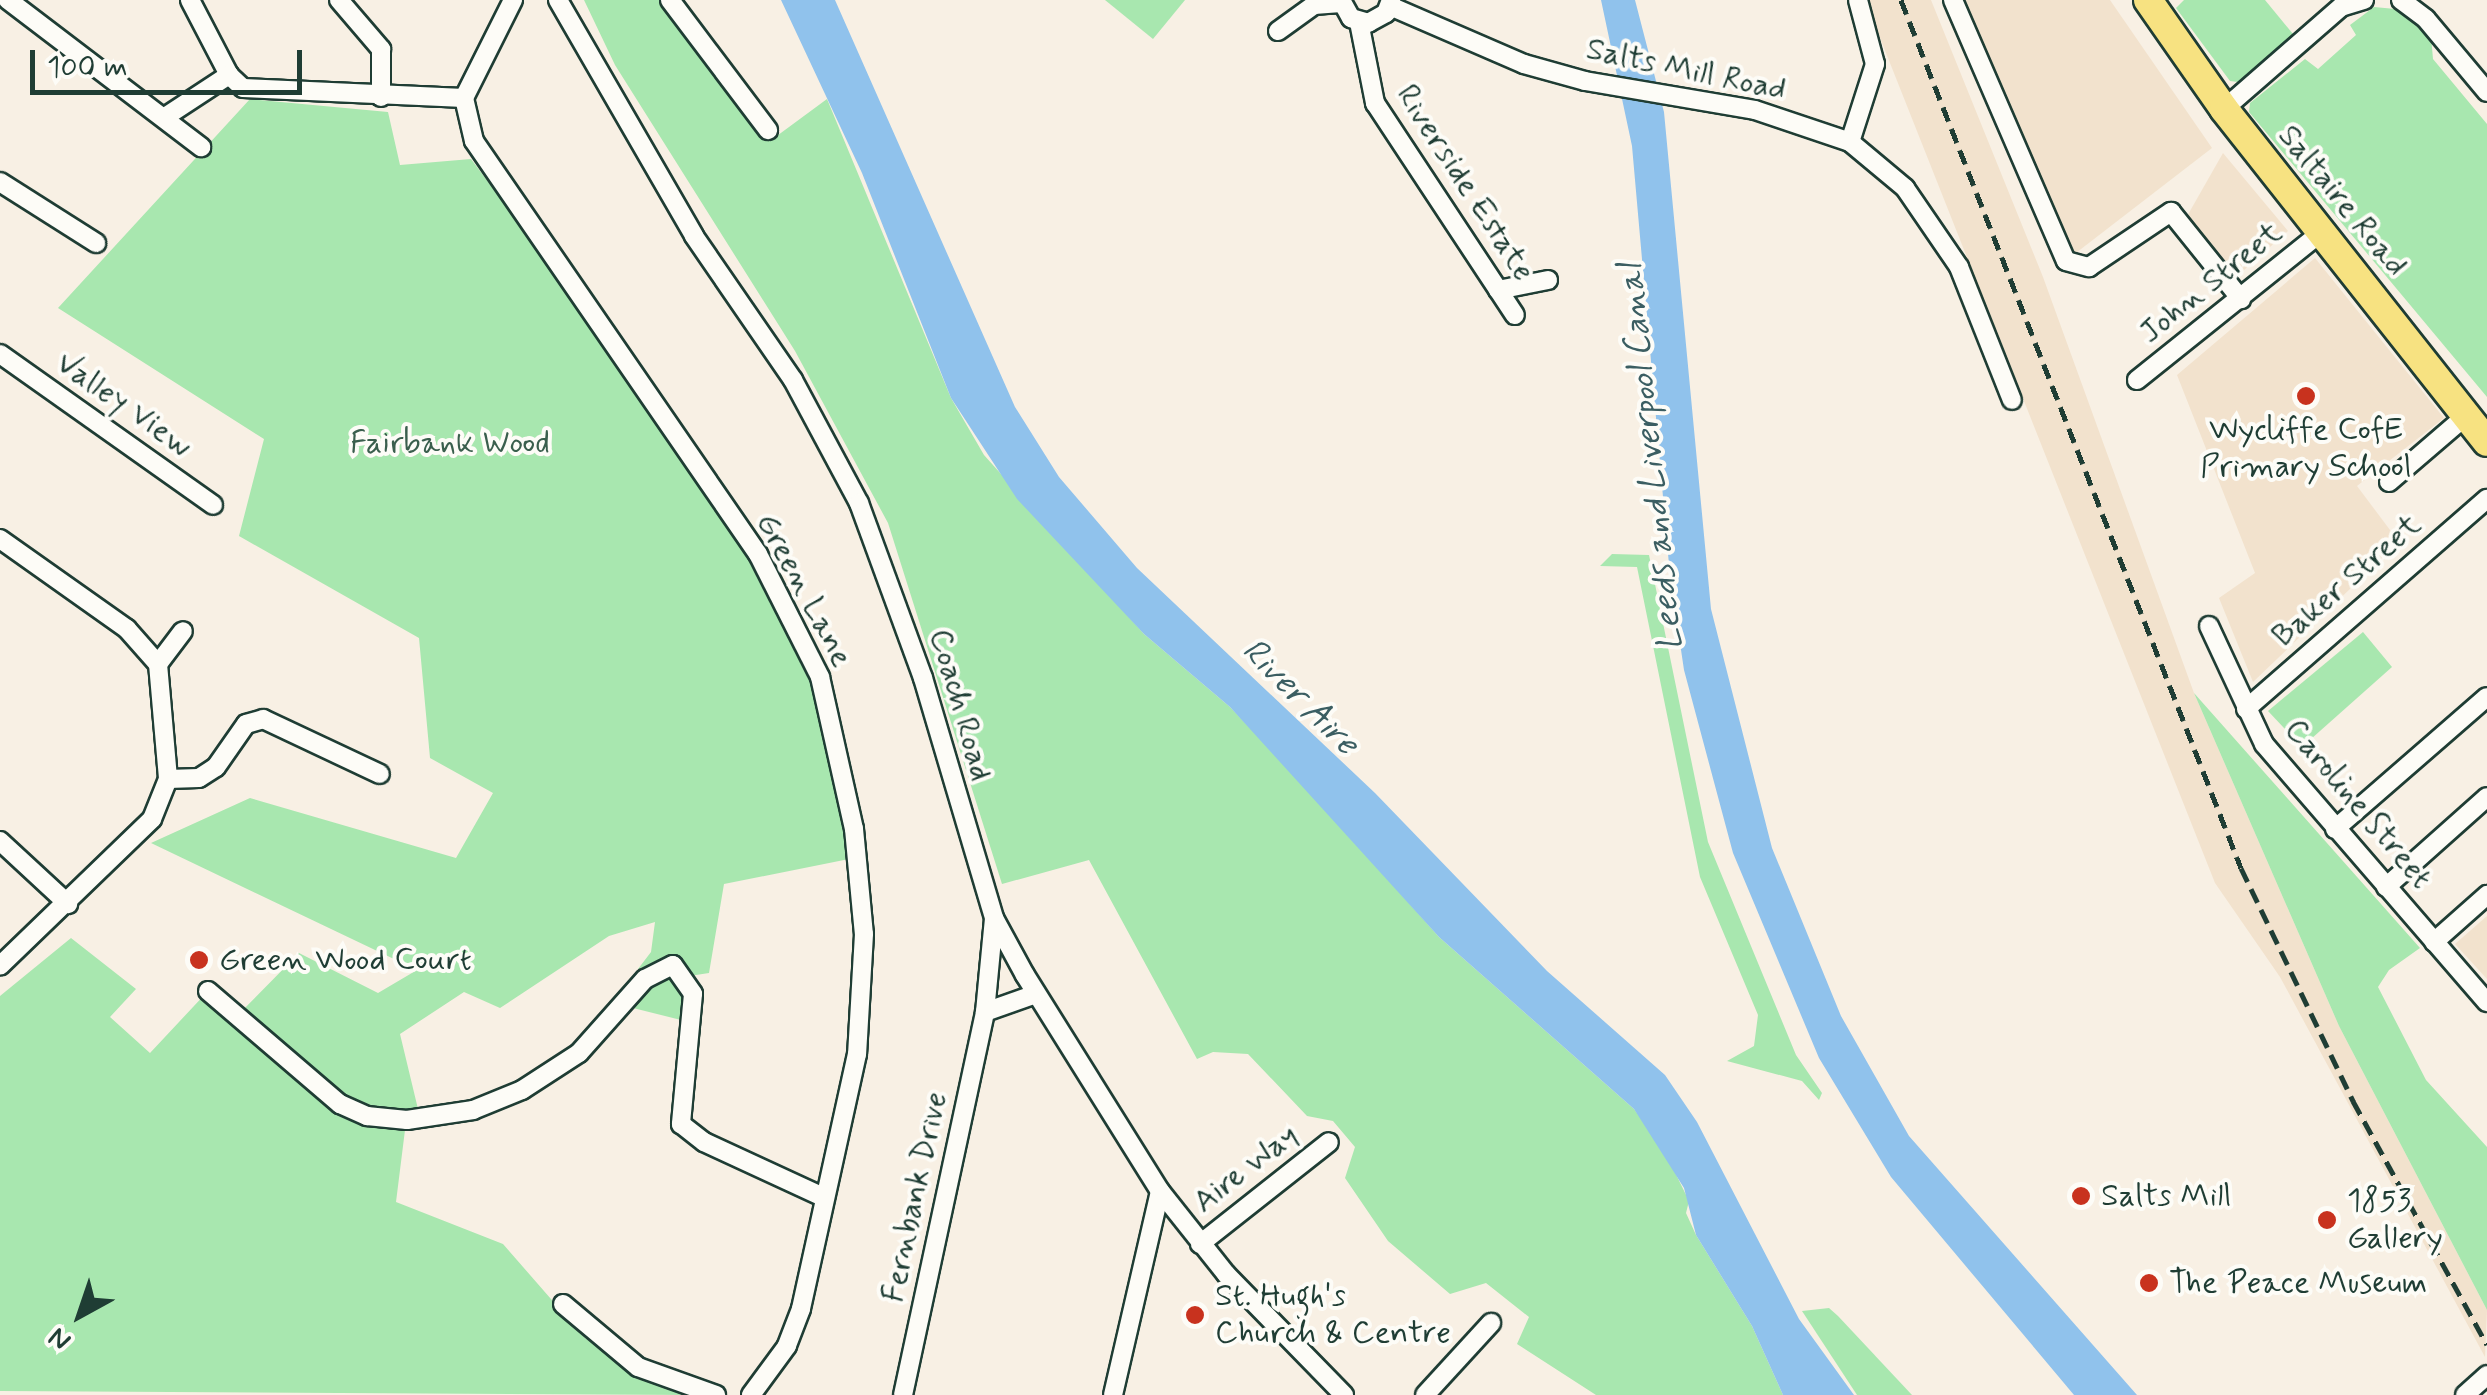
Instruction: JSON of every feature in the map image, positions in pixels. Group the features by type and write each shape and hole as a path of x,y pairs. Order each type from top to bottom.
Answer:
{"main road":[{"name":"Saltaire Road","path":"2148,0 2224,109 2487,442"}],"street":[{"path":"8,0 201,147"},
{"path":"190,0 229,74 243,88 464,98 513,0"},
{"path":"339,0 381,48 381,97"},
{"name":"Coach Road","path":"558,0 694,236 800,391 859,503 923,678 994,918 1036,994 1160,1192 1200,1244 1344,1395"},
{"path":"670,0 768,130"},
{"path":"1850,142 1875,64 1858,0"},
{"path":"1953,0 2066,261 2088,267 2171,212 2240,299"},
{"path":"2224,109 2341,8 2364,0"},
{"path":"2401,0 2426,19 2487,91"},
{"path":"1278,30 1314,5 1342,2 1358,22"},
{"name":"Salts Mill Road","path":"1358,22 1381,18 1390,3 1524,64 1586,81 1676,93 1755,110 1850,142 1905,188 1958,266 2012,400"},
{"name":"Riverside Estate","path":"1358,22 1374,103 1515,315"},
{"path":"165,117 229,74"},
{"name":"Green Lane","path":"464,98 474,141 758,554 820,676 854,829 864,934 857,1054 801,1310 786,1346 751,1395"},
{"path":"0,182 96,243"},
{"name":"John Street","path":"2138,380 2322,232"},
{"path":"1498,290 1548,280"},
{"name":"Valley View","path":"0,354 213,505"},
{"path":"53,392 67,374"},
{"path":"2388,482 2467,416"},
{"name":"Baker Street","path":"2246,709 2487,499"},
{"path":"0,539 126,628 158,664 168,779 152,820 0,966"},
{"name":"Caroline Street","path":"2209,626 2264,744 2487,1002"},
{"path":"158,664 183,631"},
{"path":"2336,829 2487,697"},
{"path":"168,779 200,778 216,767 246,724 263,719 380,774"},
{"path":"2386,887 2487,796"},
{"path":"0,841 68,904"},
{"path":"2434,942 2487,895"},
{"name":"Fernbank Drive","path":"903,1395 984,1012 994,918"},
{"path":"208,991 340,1104 368,1116 407,1120 473,1110 522,1090 580,1053 645,978 673,965 692,994 681,1124 704,1142 825,1198"},
{"path":"984,1012 1036,994"},
{"name":"Aire Way","path":"1200,1244 1330,1142"},
{"path":"1113,1395 1160,1192"},
{"path":"563,1304 638,1367 716,1395"},
{"path":"1426,1395 1491,1323"}],"shaded area":[{"path":"1865,0 1931,0 2043,277 2194,693 2339,1026 2487,1310 2485,1357 2280,977 2215,883"},
{"path":"1960,0 2110,0 2212,148 2072,256"},
{"path":"2223,153 2288,231 2234,279 2186,218"},
{"name":"Wycliffe CofE Primary School","path":"2315,258 2444,418 2357,486 2399,542 2253,682 2219,598 2255,573 2177,375"},
{"path":"2487,916 2487,979 2455,944"}],"green space":[{"path":"584,0 670,0 770,141 827,99 951,398 984,455 1144,634 1230,707 1439,937 1634,1109 1663,1148 1689,1201 1686,1213 1696,1235 1752,1326 1783,1395 1596,1395 1517,1344 1529,1317 1486,1283 1450,1294 1388,1241 1345,1178 1355,1147 1333,1121 1307,1116 1248,1054 1213,1052 1197,1059 1089,860 1002,884 888,523 795,351 615,65"},
{"path":"1105,0 1185,0 1153,39"},
{"path":"2184,0 2265,0 2293,34 2238,82 2230,81 2176,8"},
{"path":"2374,7 2406,10 2431,36 2433,59 2487,124 2487,397 2249,112 2250,103 2305,59 2318,69 2356,35 2350,25"},
{"name":"Fairbank Wood","path":"250,99 388,112 400,165 471,159 592,320 747,550 813,676 849,859 724,884 709,973 683,977 693,1023 625,1006 645,979 638,969 651,952 655,922 609,936 500,1008 464,992 400,1034 418,1109 389,1119 405,1130 396,1202 503,1244 585,1338 653,1384 695,1395 0,1391 0,996 71,938 136,989 110,1017 150,1053 208,991 235,1018 299,953 378,993 417,970 151,843 250,798 456,858 493,793 430,758 419,638 239,536 264,439 58,308"},
{"path":"1612,554 1649,555 1708,842 1796,1055 1822,1093 1819,1100 1802,1081 1727,1061 1754,1046 1758,1015 1700,877 1637,567 1600,566"},
{"path":"2363,632 2392,667 2302,747 2268,711"},
{"path":"2194,693 2420,948 2389,970 2378,987 2426,1080 2487,1147 2487,1310 2339,1026"},
{"path":"1829,1308 1912,1395 1857,1395 1802,1311"}],"water":[{"name":"River Aire","path":"781,0 835,0 1015,407 1059,477 1137,568 1375,793 1547,971 1665,1075 1697,1122 1799,1319 1854,1395 1783,1395 1752,1326 1696,1235 1684,1188 1634,1109 1439,937 1230,707 1144,634 1017,499 951,398 862,173"},
{"path":"1601,0 1635,0 1664,112 1711,609 1772,848 1841,1016 1909,1136 2137,1395 2074,1395 1891,1177 1819,1058 1733,853 1684,670 1670,576 1632,146"}],"railway":[{"path":"1901,0 2241,868 2353,1101 2487,1345"}],"place":[{"name":"Wycliffe CofE Primary School","path":"2306,396"},
{"name":"Green Wood Court","path":"199,960"},
{"name":"Salts Mill","path":"2081,1196"},
{"name":"1853 Gallery","path":"2327,1220"},
{"name":"The Peace Museum","path":"2149,1283"},
{"name":"St. Hugh's Church & Centre","path":"1195,1315"}],"water label":[{"name":"Leeds and Liverpool Canal","path":"1651,457"}]}
